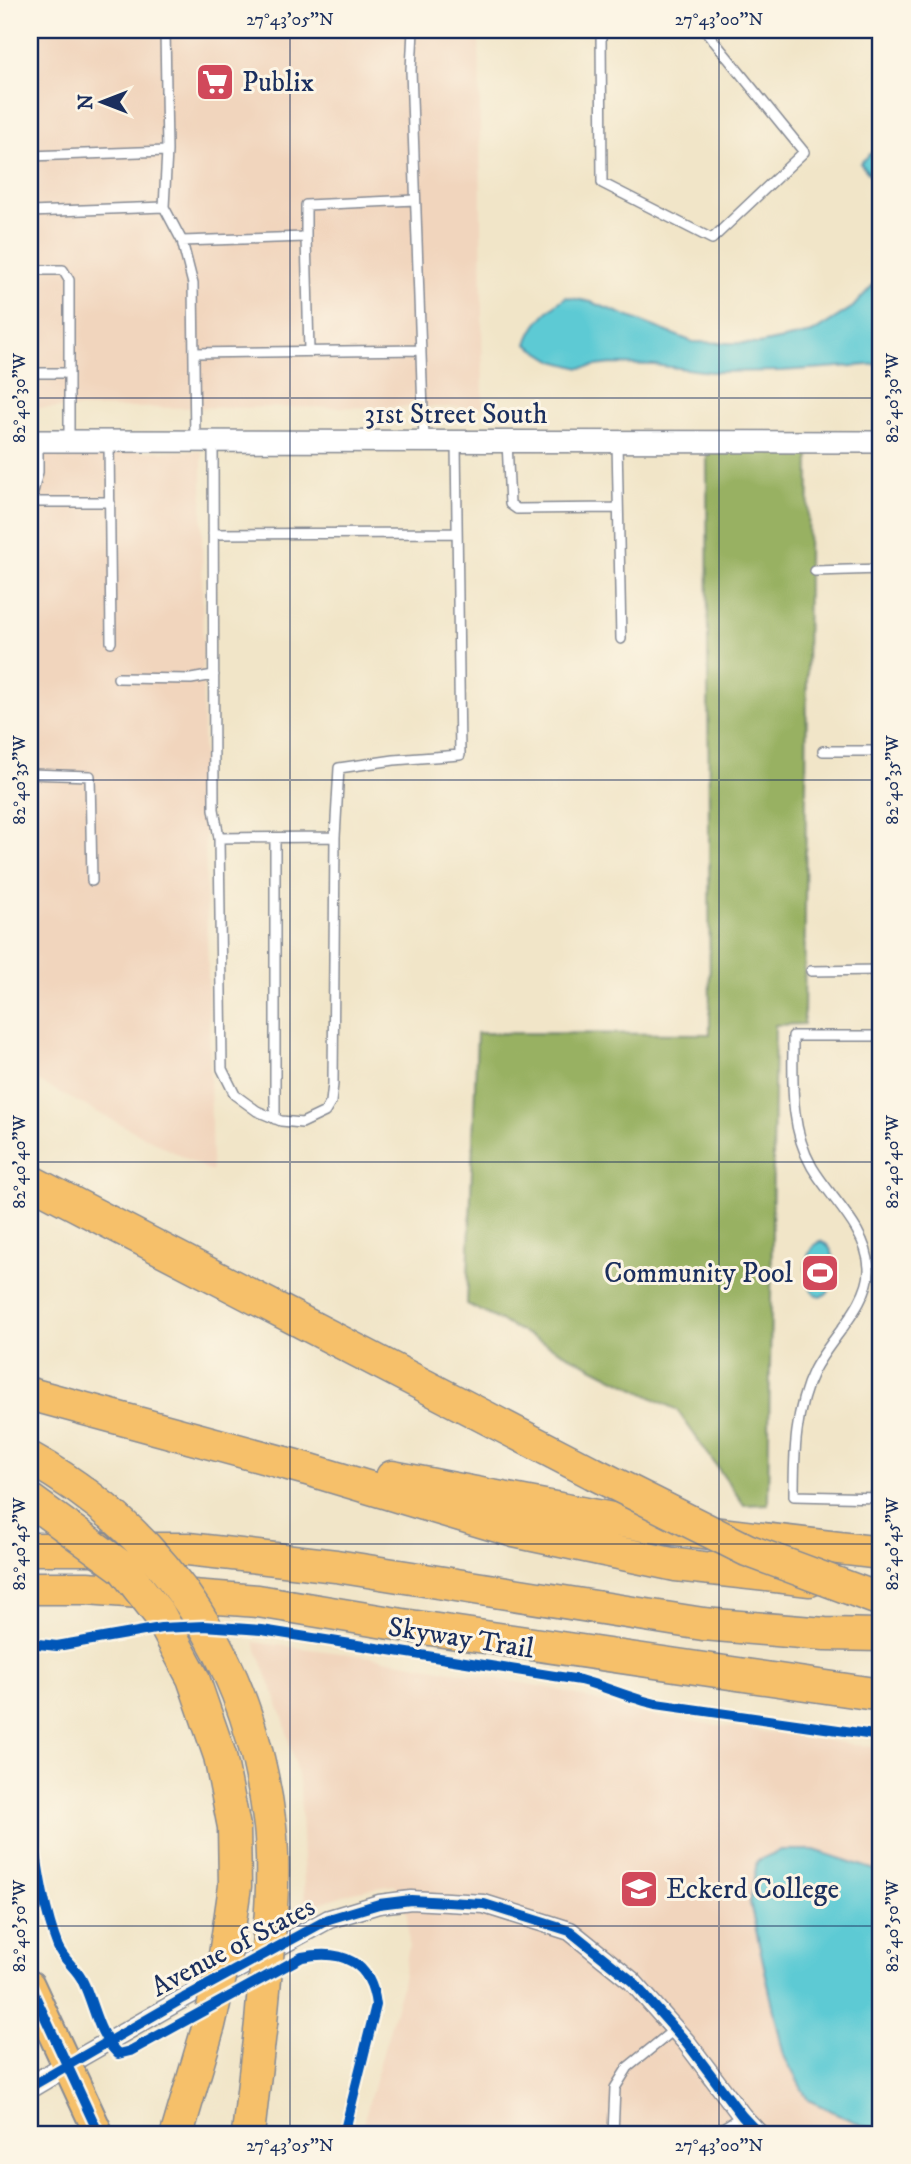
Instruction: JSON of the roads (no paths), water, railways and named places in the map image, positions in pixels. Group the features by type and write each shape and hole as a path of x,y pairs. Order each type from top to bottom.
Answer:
{"highway":[{"path":"30,1181 747,1550 881,1600"},
{"path":"30,1395 307,1469 514,1531 676,1565 881,1585"},
{"path":"30,1458 56,1472 131,1530 166,1568 211,1633 236,1689 259,1760 270,1828 272,1890 248,2134"},
{"path":"307,1469 412,1480 645,1525 881,1553"},
{"path":"30,1500 123,1567 159,1614 193,1678 220,1756 234,1828 235,1886 217,1990 177,2134"},
{"path":"30,1549 188,1549 336,1566 703,1624 825,1634 881,1635"},
{"path":"30,1588 87,1588 258,1601 416,1627 881,1695"},
{"path":"30,1605 87,1588"}],"main road":[{"path":"30,1985 99,2134"}],"street":[{"name":"31st Street South","path":"34,441 881,442"},
{"name":"Avenue of States","path":"30,2087 184,1998 329,1919 379,1905 411,1900 484,1904 570,1931 632,1981 675,2029 741,2116 759,2134"}],"lane":[{"path":"165,30 167,151 164,207 183,241 193,284 194,353 213,534 214,809 219,838 222,1069 235,1095 257,1111 275,1119 302,1123 325,1112 331,1102 335,837 339,768 460,755 456,442"},
{"path":"412,30 411,70 424,442"},
{"path":"601,30 602,183 712,239 804,152 705,30"},
{"path":"30,156 167,151"},
{"path":"309,351 306,205 415,200"},
{"path":"30,212 164,207"},
{"path":"183,241 306,237"},
{"path":"30,270 64,270 69,280 69,441"},
{"path":"194,353 421,350"},
{"path":"30,373 69,373"},
{"path":"34,441 37,472 30,503 110,502"},
{"path":"109,442 111,642"},
{"path":"507,442 510,504 517,509 618,508"},
{"path":"617,442 621,639"},
{"path":"213,534 457,533"},
{"path":"815,570 881,569"},
{"path":"118,678 191,680 214,675"},
{"path":"823,751 881,751"},
{"path":"30,774 90,776 92,881"},
{"path":"219,838 335,837"},
{"path":"275,838 275,1119"},
{"path":"811,971 881,970"},
{"path":"881,1036 793,1036 792,1101 811,1165 863,1240 869,1268 866,1288 859,1304 814,1369 803,1397 794,1461 794,1496 881,1498"},
{"path":"613,2134 615,2088 628,2067 675,2029"},
{"path":"713,2134 741,2116"}],"water":[{"path":"873,152 881,162 881,188 860,163"},
{"path":"881,276 881,364 781,371 711,372 654,365 611,364 580,368 554,361 527,344 542,317 566,297 591,302 693,342 759,344 812,333 853,307"},
{"name":"Community Pool","path":"821,1241 831,1251 834,1264 828,1293 820,1297 809,1286 806,1269 810,1252 814,1245"},
{"path":"781,1850 814,1850 881,1872 881,2134 808,2100 784,2056 750,1903 757,1861"}],"place":[{"name":"Publix","path":"215,82"},
{"name":"Community Pool","path":"820,1273"},
{"name":"Eckerd College","path":"639,1889"}]}
